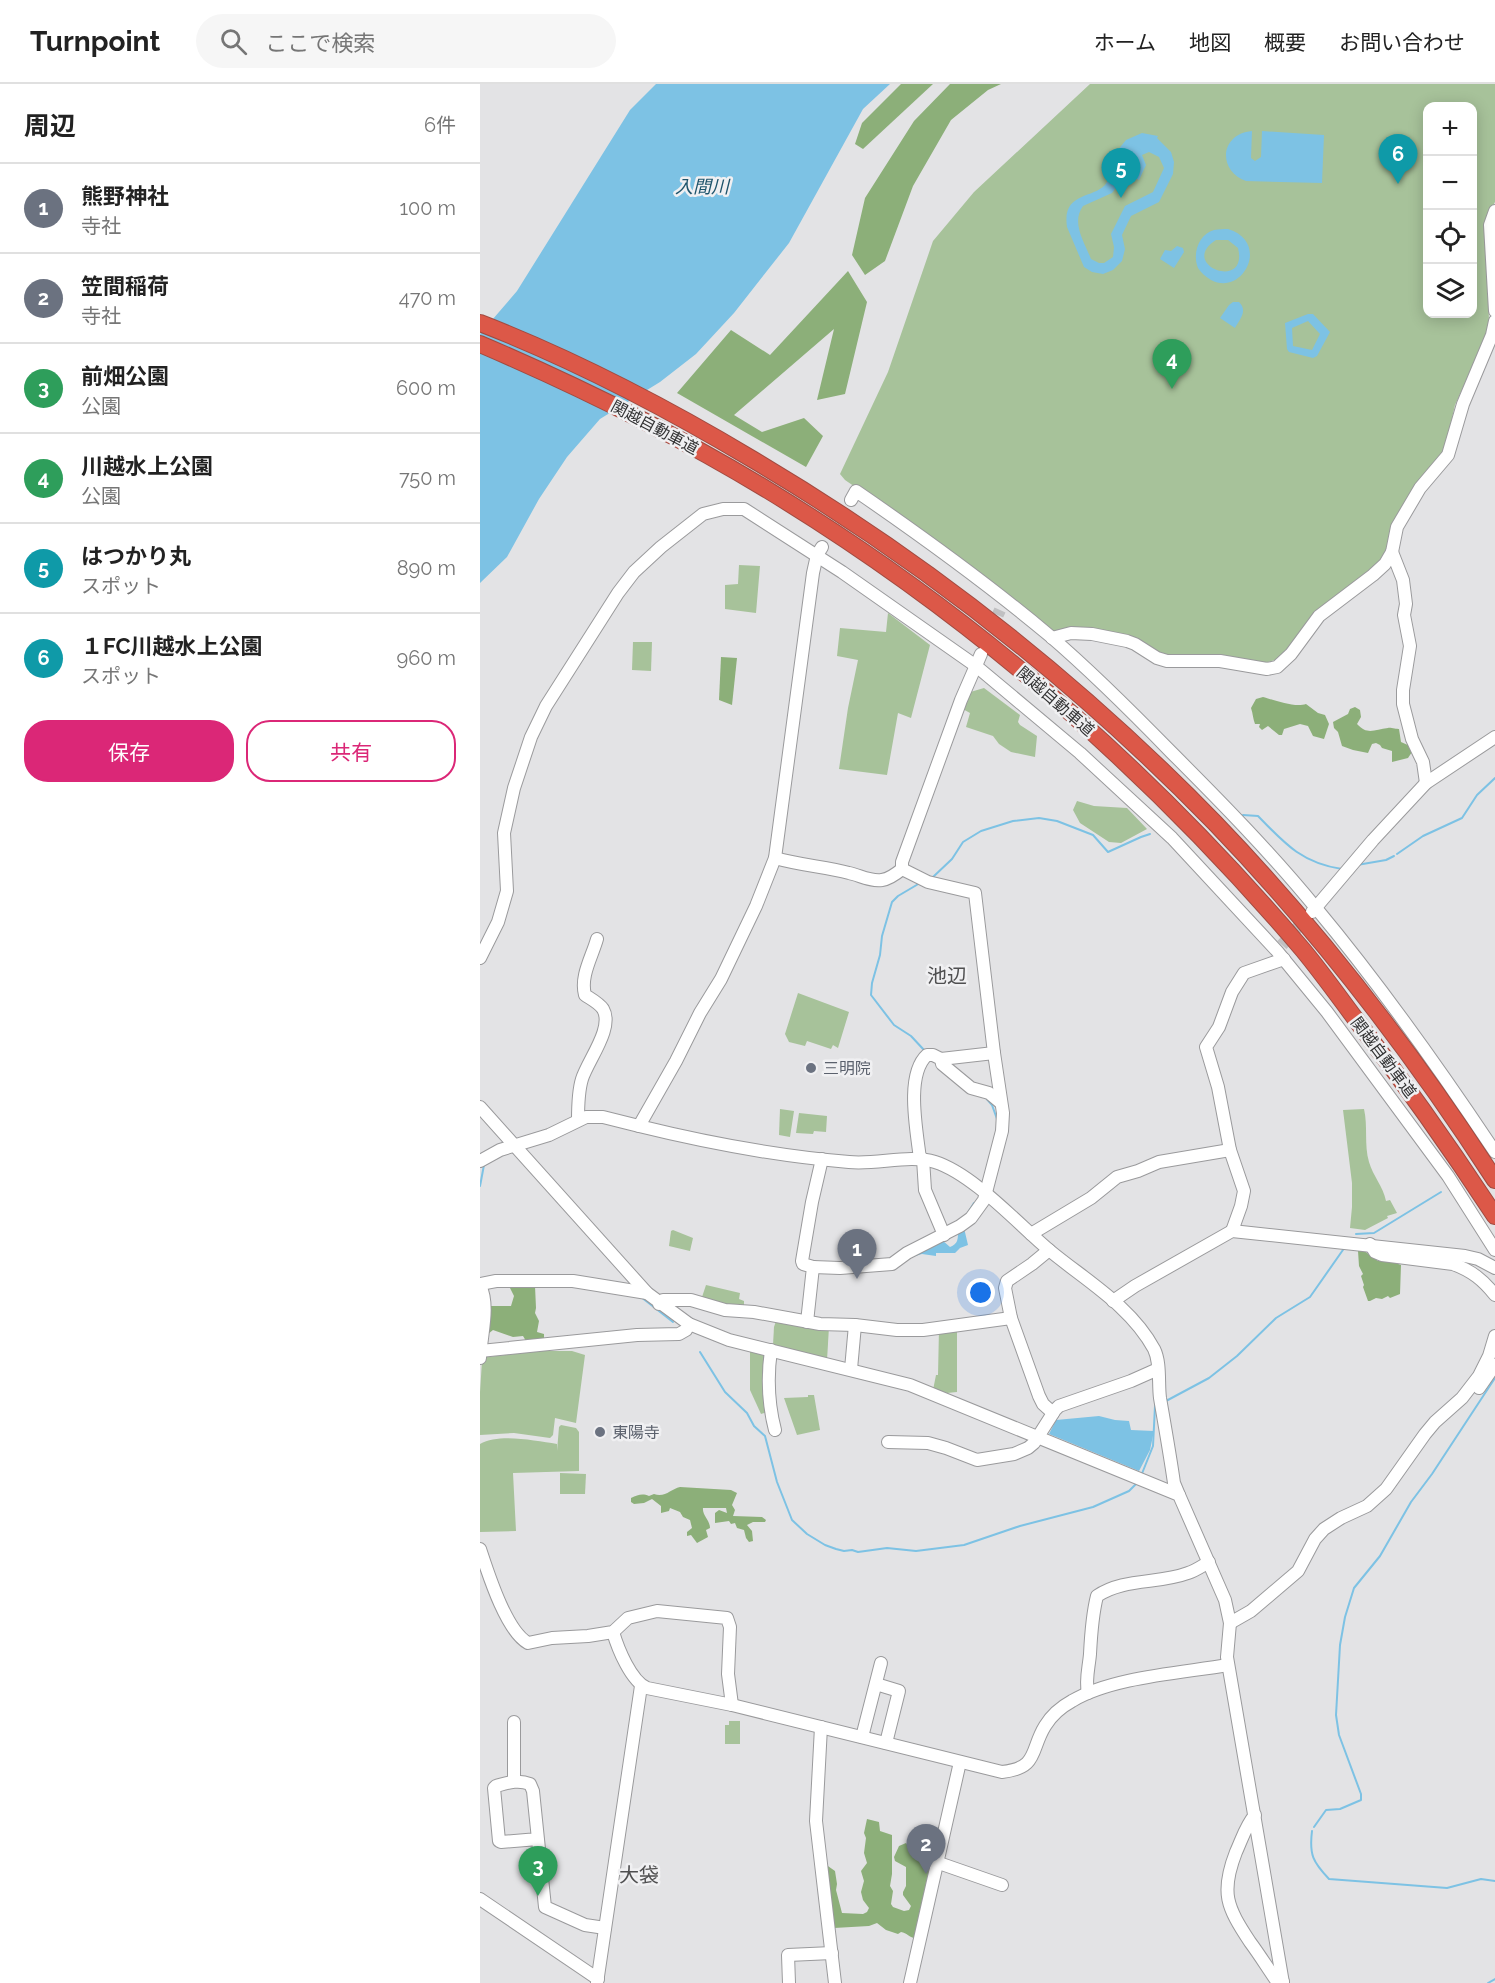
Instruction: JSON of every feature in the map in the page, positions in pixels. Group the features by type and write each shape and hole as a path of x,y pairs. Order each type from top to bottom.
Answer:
{"highway":[{"name":"関越自動車道","path":"480,323 623,387 676,414 779,475 857,525 939,583 1023,648 1150,758 1216,824 1313,932 1395,1038 1472,1144 1495,1180"},
{"name":"関越自動車道","path":"480,344 606,401 764,488 928,598 1071,713 1136,772 1201,836 1306,954 1399,1076 1495,1216"}],"street":[{"path":"1495,211 1490,225 1495,311"},
{"path":"1052,638 1071,633 1092,634 1127,641 1167,661 1220,661 1267,669 1277,667 1292,654 1319,615 1385,564 1392,552 1397,527 1420,488 1448,455 1463,404 1492,335 1495,321"},
{"path":"851,500 856,491 931,543 1001,604 1052,638 1215,796 1314,910 1400,1016 1443,1074 1495,1152"},
{"path":"480,958 498,922 507,891 504,833 514,788 531,737 546,706 618,593 634,572 703,514 723,509 744,509 819,551 975,666 1046,723 1144,810 1281,952 1376,1076 1448,1176 1495,1250"},
{"path":"639,1126 676,1062 699,1013 721,979 756,906 775,858 819,551"},
{"path":"1392,552 1403,580 1406,604 1404,615 1410,646 1403,704 1412,740 1423,762 1426,783"},
{"path":"902,869 902,862 961,700 981,654"},
{"path":"1314,910 1373,840 1426,783 1495,737"},
{"path":"775,858 875,880 883,880 902,869"},
{"path":"822,1159 802,1262 813,1267 840,1268 892,1264 907,1252 944,1235 971,1218 986,1194 1002,1131 1003,1113 975,893 926,881 902,869"},
{"path":"578,1120 578,1098 582,1080 605,1026 604,1010 596,1001 585,995 584,990 587,967 597,939"},
{"path":"1232,1231 1244,1191 1230,1150 1218,1087 1207,1054 1207,1044 1219,1027 1232,992 1244,973 1281,952"},
{"path":"944,1235 925,1190 914,1097 917,1069 919,1063 927,1055 941,1059 994,1053"},
{"path":"941,1059 942,1064 965,1083 978,1091 989,1093 1001,1103"},
{"path":"480,1107 647,1293 689,1324 729,1340 910,1385 1179,1495"},
{"path":"480,1161 500,1150 517,1148 586,1117 603,1117 733,1147 868,1163 921,1159 935,1162 952,1169 986,1194 1130,1318 1152,1347 1157,1359 1161,1403 1174,1484 1226,1600 1230,1623 1228,1665 1283,1983"},
{"path":"1031,1234 1091,1198 1117,1177 1159,1162 1230,1150"},
{"path":"1113,1301 1232,1231 1465,1256 1495,1268"},
{"path":"1370,1244 1375,1252 1382,1255 1453,1264 1463,1268 1485,1281 1495,1295"},
{"path":"1049,1250 1006,1284 1011,1318 1039,1396 1043,1404 1053,1413"},
{"path":"807,1322 813,1267"},
{"path":"480,1359 484,1294 480,1285 496,1281 573,1281 647,1293"},
{"path":"659,1304 663,1300 691,1300 725,1310 754,1312 807,1322 910,1331 1011,1318"},
{"path":"480,1351 637,1335 679,1335 686,1330 689,1324"},
{"path":"851,1369 855,1325"},
{"path":"1230,1623 1251,1611 1298,1571 1315,1539 1324,1529 1367,1506 1386,1489 1425,1434 1462,1398 1479,1376 1489,1356 1495,1336"},
{"path":"771,1350 768,1370 769,1401 775,1430"},
{"path":"1431,1429 1442,1425 1460,1411 1474,1396 1495,1365"},
{"path":"888,1442 928,1443 977,1460 1022,1452 1034,1443 1053,1413 1064,1404 1131,1381 1158,1369"},
{"path":"480,1549 497,1596 522,1640 528,1643 552,1638 613,1632 628,1618 657,1611 727,1618 730,1627 728,1674 732,1705"},
{"path":"1088,1693 1086,1684 1092,1615 1097,1596 1103,1592 1135,1583 1188,1573 1209,1562"},
{"path":"613,1632 628,1667 641,1686 732,1705 1002,1772 1021,1767 1033,1756 1044,1727 1055,1714 1073,1700 1110,1685 1228,1665"},
{"path":"862,1737 881,1663"},
{"path":"876,1684 899,1691 886,1743"},
{"path":"480,1899 597,1981 641,1686"},
{"path":"514,1722 514,1781"},
{"path":"821,1727 816,1813 835,1983"},
{"path":"910,1983 960,1762"},
{"path":"538,1839 499,1841 494,1788 514,1781 530,1784 533,1791 538,1839 545,1907 585,1925 605,1928"},
{"path":"1255,1815 1249,1821 1231,1865 1227,1894 1235,1919 1276,1980 1283,1983"},
{"path":"936,1862 1002,1885"},
{"path":"789,1983 788,1955 832,1953"}],"green space":[{"path":"901,84 933,84 863,149 855,144 862,123"},
{"path":"950,84 1001,84 988,90 951,120 913,186 885,261 865,275 852,255 865,198 914,121"},
{"path":"1090,84 1495,84 1495,202 1486,219 1488,332 1455,405 1445,449 1378,566 1320,608 1292,646 1278,659 1265,663 1162,656 1146,645 1049,632 921,532 845,480 840,474 888,372 933,241 974,192"},
{"path":"848,271 867,302 845,394 817,400 834,329 734,415 762,432 804,418 823,436 806,467 677,393 731,330 770,355"},
{"path":"739,565 760,566 756,613 725,609 725,585 738,584"},
{"path":"888,613 930,645 911,718 898,713 887,775 839,769 858,660 837,656 840,628 886,632"},
{"path":"633,642 652,642 651,671 632,670"},
{"path":"721,657 737,658 732,705 719,700"},
{"path":"984,688 1020,715 1018,722 1020,725 1037,736 1035,757 1011,752 999,744 993,736 966,727 970,713 961,708 967,693"},
{"path":"1263,697 1290,704 1306,704 1325,715 1329,724 1324,739 1313,736 1308,726 1300,724 1284,729 1282,735 1268,726 1262,730 1259,727 1260,724 1255,724 1251,708 1256,699"},
{"path":"1355,707 1360,710 1361,717 1357,724 1365,730 1399,729 1401,742 1410,746 1412,752 1408,758 1392,762 1392,751 1376,743 1372,744 1368,753 1342,746 1333,722 1348,714 1350,709"},
{"path":"1077,801 1094,806 1127,808 1147,829 1121,843 1109,842 1080,823 1073,810"},
{"path":"798,993 849,1012 838,1048 833,1045 831,1049 807,1041 805,1046 789,1042 785,1034"},
{"path":"780,1109 794,1111 790,1137 779,1135"},
{"path":"1364,1109 1369,1162 1386,1201 1390,1200 1397,1213 1387,1216 1388,1218 1365,1230 1350,1228 1352,1183 1343,1110"},
{"path":"799,1113 827,1116 826,1132 796,1133"},
{"path":"673,1230 693,1238 690,1251 669,1246"},
{"path":"1363,1250 1378,1261 1390,1261 1401,1265 1400,1294 1368,1301 1363,1287 1361,1276 1363,1274 1359,1266 1358,1251"},
{"path":"706,1285 740,1293 739,1299 744,1301 744,1311 701,1300"},
{"path":"512,1286 535,1286 535,1313 539,1321 537,1332 544,1334 544,1339 526,1341 523,1336 513,1337 493,1330 488,1334 490,1306 511,1306 514,1296 510,1288"},
{"path":"776,1321 829,1327 827,1360 773,1345"},
{"path":"957,1327 957,1392 947,1393 933,1390 936,1375 938,1375 939,1329"},
{"path":"541,1351 572,1351 585,1355 576,1423 555,1418 553,1435 550,1438 514,1433 480,1435 482,1361 487,1357"},
{"path":"750,1351 766,1355 767,1412 761,1414 750,1390"},
{"path":"808,1395 814,1395 820,1430 797,1435 784,1398 808,1397"},
{"path":"561,1425 576,1428 579,1432 579,1471 513,1473 516,1531 480,1532 480,1444 497,1439 518,1439 557,1444 557,1451"},
{"path":"560,1473 586,1474 585,1494 560,1494"},
{"path":"680,1487 731,1490 737,1493 732,1505 735,1510 733,1516 762,1517 766,1520 747,1525 752,1531 753,1541 749,1542 744,1530 737,1528 735,1523 731,1524 729,1521 715,1523 715,1513 719,1510 727,1513 726,1508 703,1508 710,1528 706,1530 708,1537 697,1543 691,1535 687,1536 687,1532 692,1528 690,1520 683,1517 680,1512 670,1508 669,1511 661,1513 661,1506 652,1499 644,1503 631,1502 631,1498 638,1495 661,1495"},
{"path":"729,1721 740,1721 740,1744 725,1744 725,1725 729,1725"},
{"path":"867,1819 879,1822 880,1831 892,1835 890,1886 893,1891 891,1904 893,1907 904,1911 909,1910 911,1906 903,1895 906,1886 906,1867 895,1861 894,1857 899,1846 906,1843 916,1859 929,1868 926,1885 928,1891 914,1938 901,1932 898,1934 886,1930 877,1923 869,1926 834,1928 825,1864 835,1871 836,1890 842,1913 863,1914 869,1908 861,1892 864,1881 861,1871 867,1863 864,1853 866,1838 864,1833"}],"water":[{"name":"入間川","path":"656,84 890,84 863,109 789,243 734,313 696,354 660,382 600,419 567,457 539,499 507,557 480,583 480,334 517,291 630,110"},
{"path":"1252,131 1251,158 1255,161 1261,157 1262,131 1324,135 1322,183 1246,181 1237,176 1230,169 1227,161 1228,145 1241,134"},
{"path":"1142,133 1158,136 1157,138 1171,152 1174,162 1173,174 1159,202 1131,216 1122,235 1125,249 1122,261 1113,270 1103,274 1092,272 1084,267 1067,227 1069,208 1079,198 1105,185 1119,154 1117,151 1126,140","holes":["1149,152 1159,157 1164,168 1153,192 1125,206 1111,234 1114,247 1113,257 1104,263 1091,259 1078,225 1083,206 1112,193 1137,160 1135,178 1139,180 1146,165 1142,155"]},
{"path":"1228,229 1241,236 1248,245 1250,255 1248,266 1242,275 1233,281 1223,283 1211,280 1202,273 1196,262 1196,250 1201,240 1209,232","holes":["1216,240 1228,240 1238,248 1239,261 1234,269 1216,270 1205,258 1206,249"]},
{"path":"1177,246 1183,248 1184,252 1174,268 1160,259 1165,250 1171,251"},
{"path":"1233,302 1239,302 1243,309 1235,328 1220,318"},
{"path":"1313,314 1330,332 1317,356 1313,358 1289,352 1285,323","holes":["1308,321 1320,334 1312,350 1293,346 1292,328"]},
{"path":"964,1228 968,1245 955,1253 936,1253 936,1256 922,1254 909,1258 942,1240 950,1247 953,1246 957,1241 958,1231"},
{"path":"1099,1416 1129,1421 1131,1430 1154,1431 1150,1450 1139,1471 1049,1434 1056,1420"}],"waterway":[{"path":"1397,854 1423,836 1462,818 1477,795 1495,778"},
{"path":"1243,815 1258,816 1295,851 1305,857 1342,869"},
{"path":"933,877 952,859 963,842 981,831 1013,821 1039,818 1057,821 1093,835 1108,852 1150,834"},
{"path":"1357,865 1386,860 1394,856"},
{"path":"920,883 892,902 882,936 871,995 894,1025 911,1036 924,1050"},
{"path":"986,1098 992,1105 997,1119"},
{"path":"480,1186 484,1165"},
{"path":"1356,1234 1374,1233 1441,1192"},
{"path":"966,1216 974,1203"},
{"path":"1166,1401 1209,1378 1237,1356 1276,1318 1310,1297 1345,1247"},
{"path":"641,1297 673,1322"},
{"path":"700,1352 725,1392 747,1413 754,1426 765,1436 777,1482 792,1520 807,1534 836,1549 858,1552 887,1548 916,1551 964,1545 1020,1526 1093,1507 1129,1491 1137,1483"},
{"path":"1314,1827 1326,1810 1340,1809 1361,1800 1361,1794 1339,1735 1336,1715 1340,1645 1345,1617 1354,1588 1380,1556 1411,1502 1495,1378"},
{"path":"1141,1476 1153,1446 1155,1406 1158,1405"},
{"path":"1312,1831 1313,1858 1329,1879 1447,1888 1481,1879 1495,1881"},
{"path":"1488,1983 1495,1979"}],"tunnel":[{"path":"983,648 1000,610"},
{"path":"1282,945 1307,917"}],"place":[{"name":"１FC川越水上公園","path":"1398,184"},
{"name":"はつかり丸","path":"1121,198"},
{"name":"川越水上公園","path":"1172,389"},
{"name":"三明院","path":"811,1068"},
{"name":"熊野神社","path":"857,1279"},
{"name":"東陽寺","path":"600,1432"},
{"name":"笠間稲荷","path":"926,1874"},
{"name":"前畑公園","path":"538,1896"}],"district":[{"name":"池辺","path":"947,976"},
{"name":"大袋","path":"639,1875"}]}
